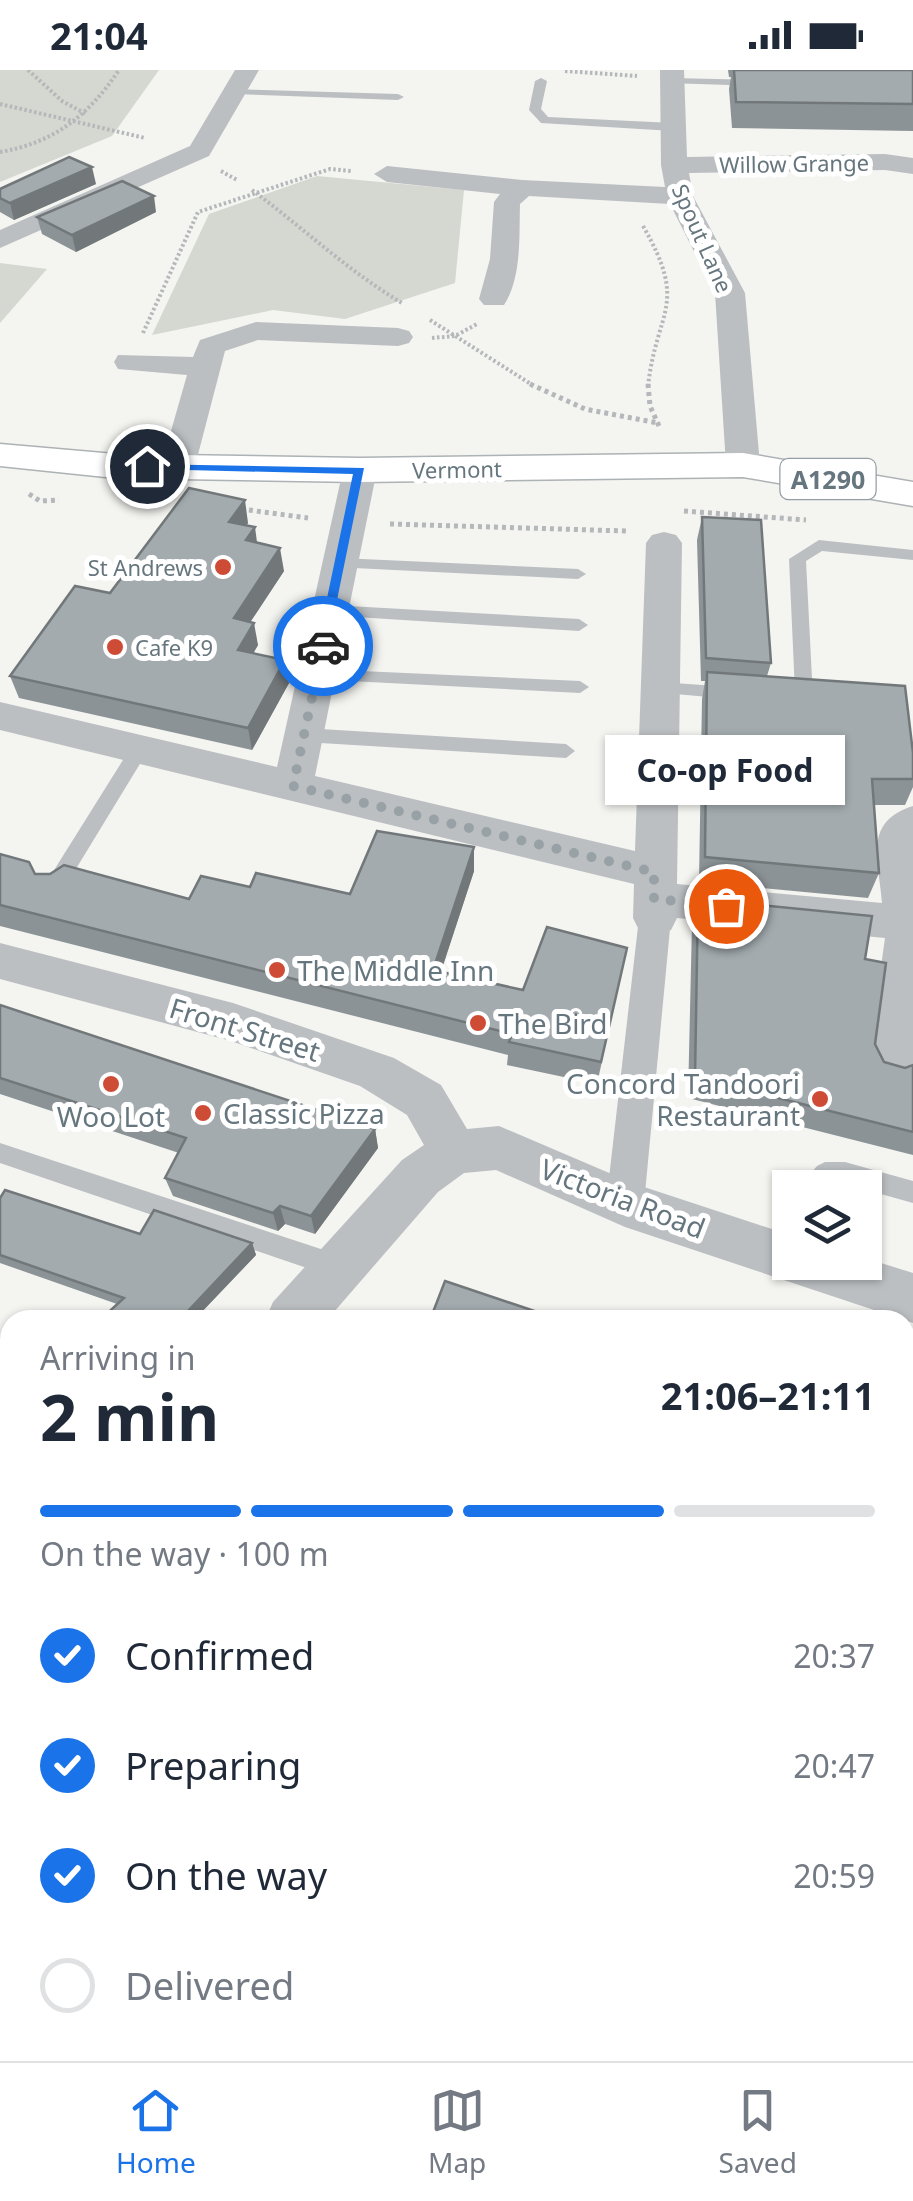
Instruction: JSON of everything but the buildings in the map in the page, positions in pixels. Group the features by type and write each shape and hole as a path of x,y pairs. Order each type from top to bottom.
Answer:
{"main road":[{"name":"Vermont","path":"0,455 178,466 360,470 742,465 913,494"}],"street":[{"name":"Spout Lane","path":"672,76 674,166 680,196 730,293 742,465"},
{"path":"0,240 200,151 240,81"},
{"name":"Willow Grange","path":"674,166 885,162 913,166"},
{"path":"387,174 522,188 680,196"},
{"path":"494,299 504,259 506,202 522,188"},
{"path":"178,466 211,346 256,331 398,337"},
{"path":"129,362 206,367"},
{"path":"293,786 360,470"},
{"path":"625,1204 654,896 663,529"},
{"path":"0,716 293,786 654,896 906,923"},
{"path":"892,1066 908,954 898,833 913,822"},
{"name":"Front Street","path":"3,966 233,1022 377,1072 424,1100 454,1152"},
{"name":"Victoria Road","path":"454,1152 499,1148 625,1204 772,1253"},
{"path":"301,1310 420,1176 454,1152"},
{"path":"858,1280 913,1298"}],"lane":[{"path":"672,76 767,84"},
{"path":"240,81 398,97"},
{"path":"541,81 535,110 545,120 673,127"},
{"path":"659,688 804,698 797,558 818,545 913,555"},
{"path":"340,563 578,574"},
{"path":"330,611 579,625"},
{"path":"317,675 580,687"},
{"path":"304,735 566,752"},
{"path":"53,889 140,749"},
{"path":"0,1153 339,1267"},
{"path":"882,1183 913,1192"}],"path":[{"path":"28,70 62,101 86,114"},
{"path":"0,152 54,138 100,101 118,70"},
{"path":"556,71 672,76"},
{"path":"0,104 200,151"},
{"path":"129,362 198,212 330,169 387,174"},
{"path":"255,192 318,238 368,283 405,305"},
{"path":"626,193 667,274 667,320 646,376 647,406 666,436"},
{"path":"422,315 545,393 585,409 658,424"},
{"path":"349,523 663,529 814,521"}],"shaded area":[{"path":"0,70 159,70 112,136 0,182"},
{"path":"317,176 464,190 455,283 345,319 273,310 152,335 209,214"},
{"path":"0,263 47,269 0,323"}],"way so far":[{"path":"323,646 293,786 654,872 654,899 726,906"}],"place":[{"name":"St Andrews","path":"223,567"},
{"name":"Cafe K9","path":"115,647"},
{"name":"Co-op Food","path":"726,906"},
{"name":"The Middle Inn","path":"277,970"},
{"name":"The Bird","path":"478,1023"},
{"name":"Woo Lot","path":"111,1084"},
{"name":"Concord Tandoori Restaurant","path":"820,1099"},
{"name":"Classic Pizza","path":"203,1113"}],"route":[{"path":"147,466 360,470 323,646"}]}
